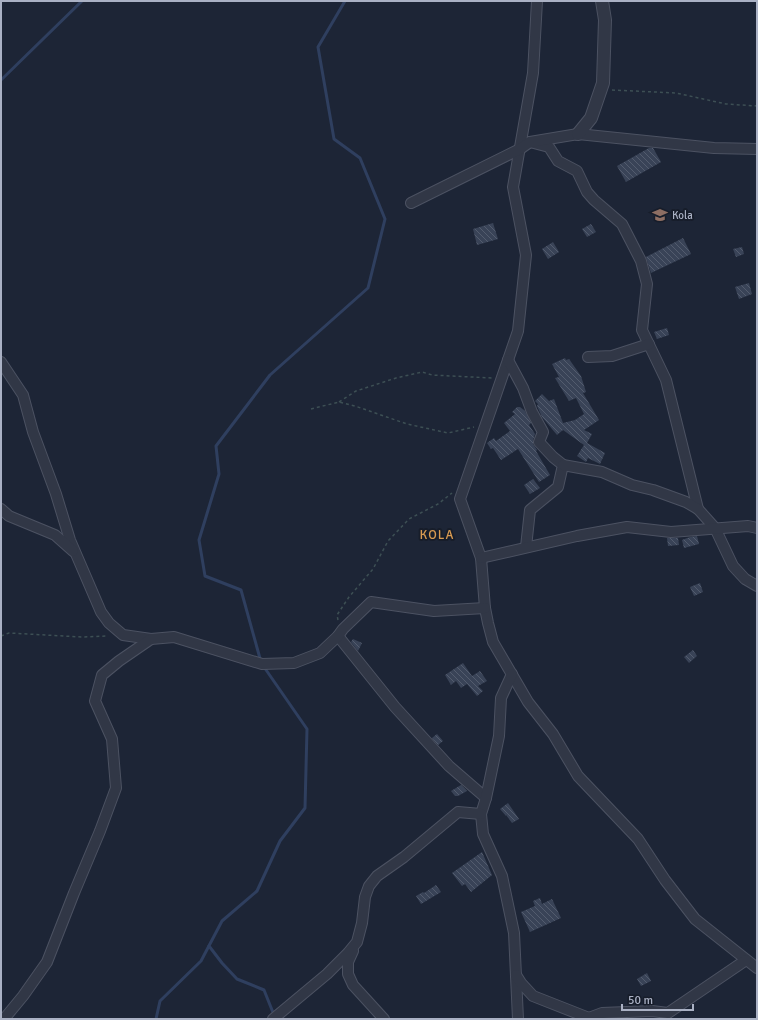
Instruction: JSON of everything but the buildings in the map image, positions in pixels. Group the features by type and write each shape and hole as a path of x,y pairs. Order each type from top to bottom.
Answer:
{"street":[{"path":"537,1 533,73 513,187 526,256 518,331 460,499 481,558 485,608 493,642 528,702 553,734 578,776 638,839 665,880 695,919 757,968"},
{"path":"578,134 591,118 603,83 605,20 602,1"},
{"path":"411,203 520,149 530,142 578,134 714,148 757,149"},
{"path":"530,142 549,147 558,161 577,171 587,192 622,224 641,261 647,284 642,330 666,380 698,509"},
{"path":"588,357 612,356 649,344"},
{"path":"508,360 523,388 532,412 543,432 539,442 553,457 563,465 602,472 632,485 653,490 686,502 698,509 716,528 733,566 744,579 757,586"},
{"path":"1,362 23,395 70,540 101,612 109,623 123,635 151,639 174,637 262,664 294,663 320,653 338,636 342,629 371,602 434,611 485,608"},
{"path":"526,547 530,510 558,487 563,465"},
{"path":"1,509 9,516 54,535 76,554"},
{"path":"481,558 577,536 627,527 671,532 748,526 757,528"},
{"path":"338,636 395,707 450,766 486,798"},
{"path":"4,1019 23,996 47,962 116,788 112,739 95,701 102,675 119,661 151,639"},
{"path":"512,674 501,698 499,736 486,798 481,814 483,834 502,876 514,933 518,1019"},
{"path":"384,1019 353,985 348,974 348,962 357,942 362,923 365,897 369,886 377,876 404,857 458,812 481,814"},
{"path":"273,1019 328,974 357,942"},
{"path":"516,975 533,996 588,1018 602,1013 652,1011 673,1016 746,960"}],"path":[{"path":"601,89 676,93 726,104 757,106"},
{"path":"311,409 338,402 356,391 396,378 422,372 432,375 502,379"},
{"path":"338,402 355,406 408,424 448,433 486,425"},
{"path":"338,636 338,615 349,597 373,569 388,541 409,519 438,504 467,480"},
{"path":"1,636 9,633 82,637 123,635"}],"waterway":[{"path":"1,80 82,1"},
{"path":"261,662 241,590 205,576 199,540 219,474 216,446 270,375 368,288 385,219 360,158 334,139 318,47 345,1"},
{"path":"156,1019 160,1001 201,961 222,921 257,891 280,841 305,808 307,729 264,667"},
{"path":"209,946 237,979 264,990 274,1015"}],"place":[{"name":"Kola","path":"660,215"}],"district":[{"name":"KOLA","path":"437,535"}]}
